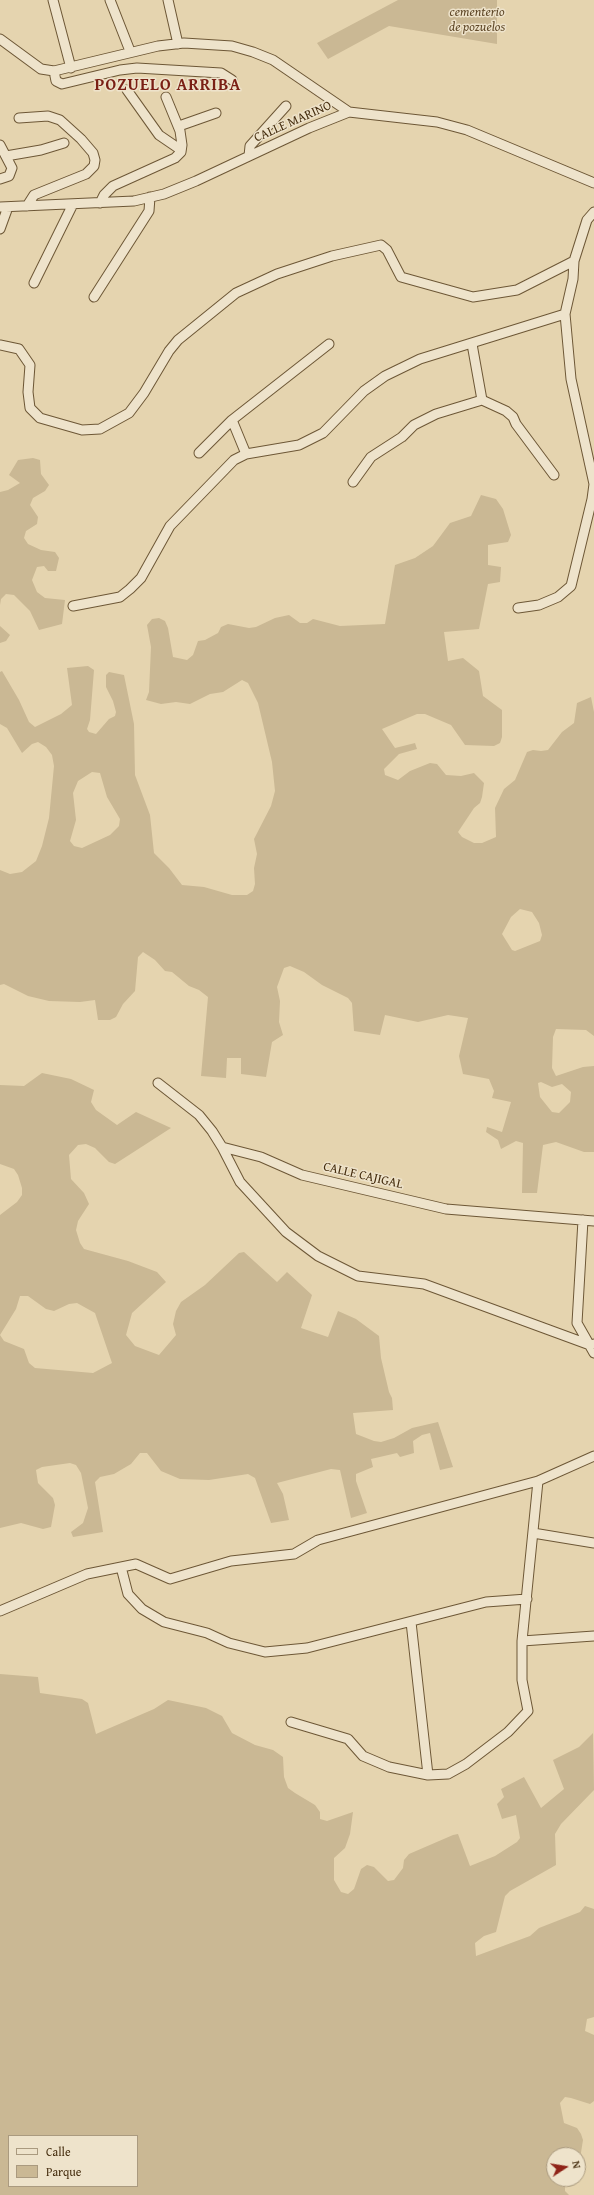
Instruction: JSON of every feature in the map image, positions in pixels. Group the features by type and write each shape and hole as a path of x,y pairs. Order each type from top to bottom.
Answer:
{"street":[{"path":"53,0 71,68"},
{"path":"110,0 130,51"},
{"path":"168,0 178,44"},
{"path":"0,39 41,69 54,71 71,68 130,51 178,44 221,44 243,48 263,56 349,112"},
{"path":"54,71 56,81 62,84 120,70 137,68 221,73 232,80"},
{"path":"127,90 159,135 181,150"},
{"path":"100,203 104,195 113,186 174,158 181,150 179,126 166,96"},
{"path":"249,156 250,146 286,106"},
{"name":"CALLE MARINO","path":"4,207 134,201 150,197 196,181 309,128 349,112 437,122 467,130 594,183"},
{"path":"179,126 216,113"},
{"path":"19,118 48,116 60,120 81,139 93,153 95,160 94,166 86,174 34,196 27,206"},
{"path":"6,156 41,150 64,143"},
{"path":"0,145 12,170 9,176 0,179"},
{"path":"94,296 149,211 150,197"},
{"path":"34,283 73,204"},
{"path":"0,229 4,207"},
{"path":"518,608 539,605 558,597 571,586 592,499 594,484 571,379 565,314 573,279 574,261 587,220 594,212"},
{"path":"0,345 19,349 30,365 28,392 30,408 40,418 82,430 100,429 129,413 144,393 169,351 178,340 236,293 277,274 332,256 381,245 387,250 401,277 473,297 517,290 574,261"},
{"path":"73,606 120,597 130,589 141,578 170,526 234,460 246,454 299,445 323,433 364,391 385,376 420,359 565,314"},
{"path":"199,453 232,420 329,344"},
{"path":"472,344 482,400"},
{"path":"353,482 372,457 402,437 414,425 436,414 482,400 506,411 513,417 516,424 554,475"},
{"path":"232,420 246,454"},
{"path":"158,1083 199,1115 212,1131 222,1147 240,1182 286,1232 318,1256 358,1276 424,1284 593,1347"},
{"name":"CALLE CAJIGAL","path":"222,1147 261,1157 302,1175 446,1209 594,1220"},
{"path":"582,1220 577,1323 593,1347"},
{"path":"0,1611 87,1574 136,1564 170,1579 231,1561 294,1554 318,1540 538,1481 594,1456"},
{"path":"291,1722 348,1739 362,1756 389,1768 428,1775 448,1774 466,1764 508,1732 528,1711 522,1680 522,1641 538,1481"},
{"path":"533,1533 594,1543"},
{"path":"121,1567 128,1594 142,1609 164,1622 207,1633 229,1643 265,1652 307,1648 486,1602 527,1599"},
{"path":"411,1622 428,1775"},
{"path":"522,1641 594,1636"}],"green space":[{"name":"cementerio de pozuelos","path":"398,0 497,0 497,44 389,26 328,59 317,43"},
{"path":"33,458 40,460 41,474 49,485 45,491 33,498 30,505 38,517 37,524 26,531 24,538 28,544 41,550 55,552 59,558 56,571 48,571 44,566 37,567 32,580 37,592 45,598 65,600 62,624 39,630 30,611 14,595 6,594 1,599 0,605 0,492 8,490 20,483 9,475 18,460"},
{"path":"481,495 496,499 503,509 511,535 508,542 488,545 488,565 501,567 500,582 488,584 479,629 444,632 448,661 463,658 479,671 483,696 502,710 502,737 500,743 494,746 465,745 451,725 425,714 417,714 382,729 395,748 415,743 417,749 399,754 384,769 385,775 398,780 410,771 430,763 437,764 446,775 461,776 474,773 484,783 482,797 480,803 474,808 458,832 462,837 474,843 482,843 496,837 495,808 504,789 515,780 527,752 533,750 548,750 562,732 574,723 577,703 591,697 594,712 594,1036 586,1030 556,1029 553,1037 552,1068 556,1076 583,1067 594,1066 594,1152 584,1152 556,1142 543,1145 537,1193 522,1193 523,1143 516,1141 501,1149 498,1140 486,1132 487,1127 502,1132 511,1102 492,1098 494,1091 489,1079 463,1074 459,1056 468,1018 448,1015 418,1022 385,1015 380,1035 354,1031 352,1003 348,998 322,985 304,972 290,966 284,968 277,987 280,1001 279,1022 283,1035 272,1042 266,1077 241,1074 241,1058 227,1058 226,1078 201,1076 208,997 199,990 189,986 172,972 165,971 155,960 143,952 138,957 135,991 123,1004 116,1017 110,1020 98,1020 95,1000 80,1002 49,1001 28,996 4,984 0,985 0,870 10,874 22,872 36,861 42,846 49,818 54,766 52,755 46,747 38,742 32,744 22,753 7,728 0,724 0,672 2,671 19,700 29,722 35,727 61,714 72,705 67,668 88,666 94,670 90,720 87,729 89,732 96,734 109,719 115,716 116,712 113,701 106,687 106,675 109,672 124,675 134,724 135,775 150,815 154,853 169,868 182,885 204,887 232,895 247,895 253,891 255,884 254,868 257,854 254,839 271,806 275,791 272,762 258,703 248,683 242,680 223,692 210,694 190,704 176,702 161,704 146,700 149,692 151,647 147,625 152,619 159,618 165,621 168,628 173,657 187,660 193,655 198,641 205,640 218,633 221,627 228,624 249,628 256,627 275,618 289,615 300,623 307,623 313,619 340,626 385,624 395,565 415,558 433,546 450,523 471,516","holes":["92,772 100,773 107,797 120,819 119,826 110,835 82,848 74,846 70,841 76,820 73,793 78,781","520,909 532,912 539,923 542,935 540,941 515,951 512,950 502,934 511,917","541,1082 552,1087 562,1084 571,1092 570,1102 559,1113 552,1112 540,1097 538,1083"]},
{"path":"0,626 10,635 6,641 0,643"},
{"path":"42,1073 71,1079 94,1090 91,1102 96,1110 117,1125 136,1112 171,1128 115,1164 109,1162 95,1148 86,1144 78,1145 69,1155 71,1179 84,1193 89,1204 78,1221 76,1230 80,1243 84,1249 128,1261 157,1272 166,1282 132,1313 126,1335 135,1346 159,1355 176,1335 173,1324 176,1311 181,1302 205,1285 239,1253 244,1252 277,1282 287,1272 312,1295 301,1328 328,1337 338,1311 356,1319 379,1336 381,1358 389,1392 392,1398 393,1410 353,1413 356,1434 381,1442 394,1438 412,1428 438,1422 453,1467 440,1470 430,1433 422,1435 413,1441 414,1453 400,1457 397,1453 371,1459 373,1467 356,1474 356,1481 367,1513 351,1518 340,1470 331,1469 277,1483 283,1494 289,1520 271,1523 255,1478 248,1474 209,1480 180,1479 161,1471 147,1453 140,1453 131,1464 114,1474 100,1477 95,1482 103,1532 73,1537 71,1532 83,1523 88,1508 81,1473 76,1465 70,1463 42,1467 36,1470 38,1483 53,1498 55,1505 51,1527 43,1529 21,1523 0,1528 0,1335 0,1215 17,1202 22,1195 22,1188 18,1175 14,1169 0,1164 0,1085 24,1086","holes":["20,1296 28,1296 46,1309 54,1311 69,1304 77,1303 95,1313 112,1363 93,1373 35,1368 29,1363 24,1349 4,1341 0,1335 16,1309"]},
{"path":"0,1674 38,1677 40,1693 82,1699 88,1703 96,1734 154,1709 168,1700 206,1708 222,1716 232,1733 255,1745 273,1750 283,1757 284,1777 288,1788 315,1805 320,1812 320,1819 327,1821 353,1812 350,1834 345,1848 334,1858 334,1880 341,1892 348,1894 354,1889 361,1869 367,1865 374,1867 388,1881 394,1880 403,1868 404,1860 409,1854 453,1835 458,1834 470,1866 495,1856 517,1842 520,1838 516,1815 502,1819 497,1804 504,1797 501,1789 524,1777 541,1808 564,1789 553,1760 579,1747 593,1733 594,1790 561,1824 555,1834 556,1865 510,1891 505,1896 496,1932 484,1936 475,1943 476,1956 530,1936 539,1928 580,1912 585,1906 594,1909 594,2017 587,2019 585,2031 594,2035 594,2101 590,2104 565,2097 560,2103 564,2123 577,2128 583,2140 582,2147 546,2147 546,2187 565,2187 565,2191 569,2195 0,2195"}],"district":[{"name":"POZUELO ARRIBA","path":"168,86"}]}
